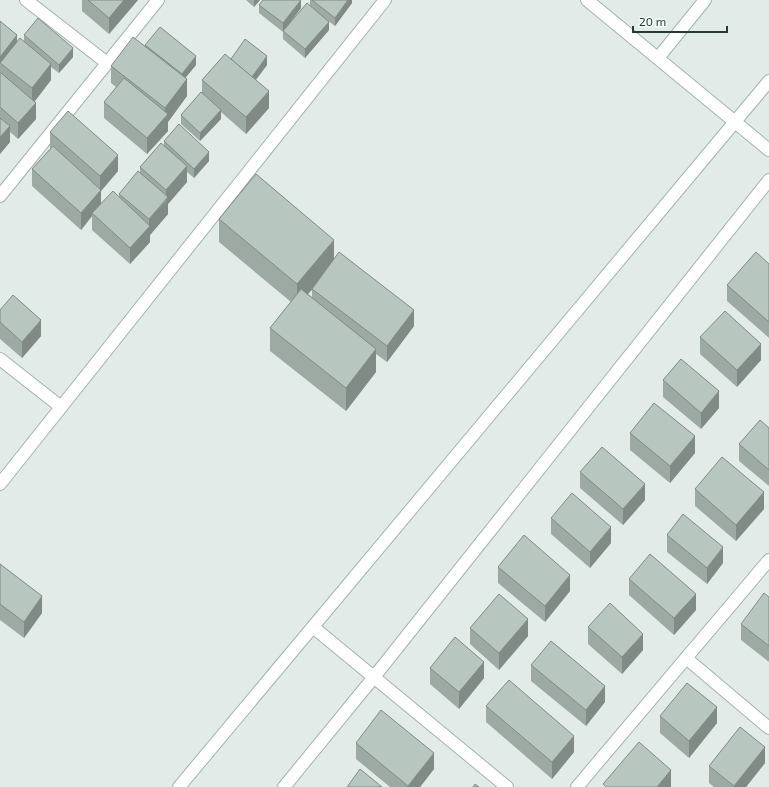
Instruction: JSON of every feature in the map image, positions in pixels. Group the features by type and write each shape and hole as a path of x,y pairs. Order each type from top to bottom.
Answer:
{"street":[{"path":"26,0 107,63"},
{"path":"0,196 158,0"},
{"path":"0,484 384,0"},
{"path":"587,0 769,150"},
{"path":"658,58 705,0"},
{"path":"179,787 769,81"},
{"path":"284,787 374,677 769,180"},
{"path":"0,360 61,407"},
{"path":"577,787 769,560"},
{"path":"313,627 507,787"},
{"path":"686,658 769,728"}],"building":[{"path":"88,0 124,0 109,18"},
{"path":"263,0 301,0 283,23 259,5"},
{"path":"312,0 348,0 335,18"},
{"path":"307,3 329,22 305,49 283,31"},
{"path":"38,18 73,48 59,65 24,35"},
{"path":"0,21 17,35 0,57"},
{"path":"160,27 196,56 182,74 145,45"},
{"path":"133,37 187,79 165,108 111,66"},
{"path":"20,38 51,64 32,88 0,63"},
{"path":"245,39 267,56 252,77 231,59"},
{"path":"225,54 269,91 246,117 202,80"},
{"path":"0,72 36,103 18,123 0,107"},
{"path":"124,78 168,114 147,138 104,102"},
{"path":"201,92 221,110 200,133 181,115"},
{"path":"68,111 118,155 100,176 50,132"},
{"path":"0,118 10,126 0,137"},
{"path":"179,124 209,152 194,169 164,141"},
{"path":"161,143 187,166 166,190 140,167"},
{"path":"53,146 101,190 81,213 32,169"},
{"path":"138,171 168,197 149,219 119,194"},
{"path":"256,174 334,240 297,284 219,219"},
{"path":"113,191 150,226 130,248 92,213"},
{"path":"339,252 414,310 387,346 312,289"},
{"path":"756,252 769,264 769,322 727,285"},
{"path":"301,289 376,349 346,388 270,328"},
{"path":"13,295 41,320 22,342 0,322 0,310"},
{"path":"725,311 761,344 737,370 700,337"},
{"path":"681,359 719,391 701,413 663,380"},
{"path":"654,403 695,436 670,466 630,433"},
{"path":"760,420 769,428 769,470 739,444"},
{"path":"602,447 645,484 623,509 580,472"},
{"path":"722,457 764,492 736,525 695,489"},
{"path":"572,493 611,527 590,552 551,518"},
{"path":"683,514 723,547 707,568 667,535"},
{"path":"524,535 570,575 545,606 498,567"},
{"path":"650,554 696,594 674,618 629,579"},
{"path":"0,564 42,596 24,622 0,604"},
{"path":"764,593 769,597 769,646 741,624"},
{"path":"499,594 528,619 499,653 470,628"},
{"path":"610,603 643,634 622,657 588,627"},
{"path":"455,637 484,662 459,692 430,668"},
{"path":"551,641 605,686 586,710 531,665"},
{"path":"509,680 574,736 552,762 486,706"},
{"path":"687,683 717,707 689,741 660,716"},
{"path":"381,710 434,753 408,786 356,743"},
{"path":"740,727 765,747 734,786 709,766"},
{"path":"639,742 671,770 657,787 606,787 603,784"},
{"path":"360,769 382,787 347,787"}]}
